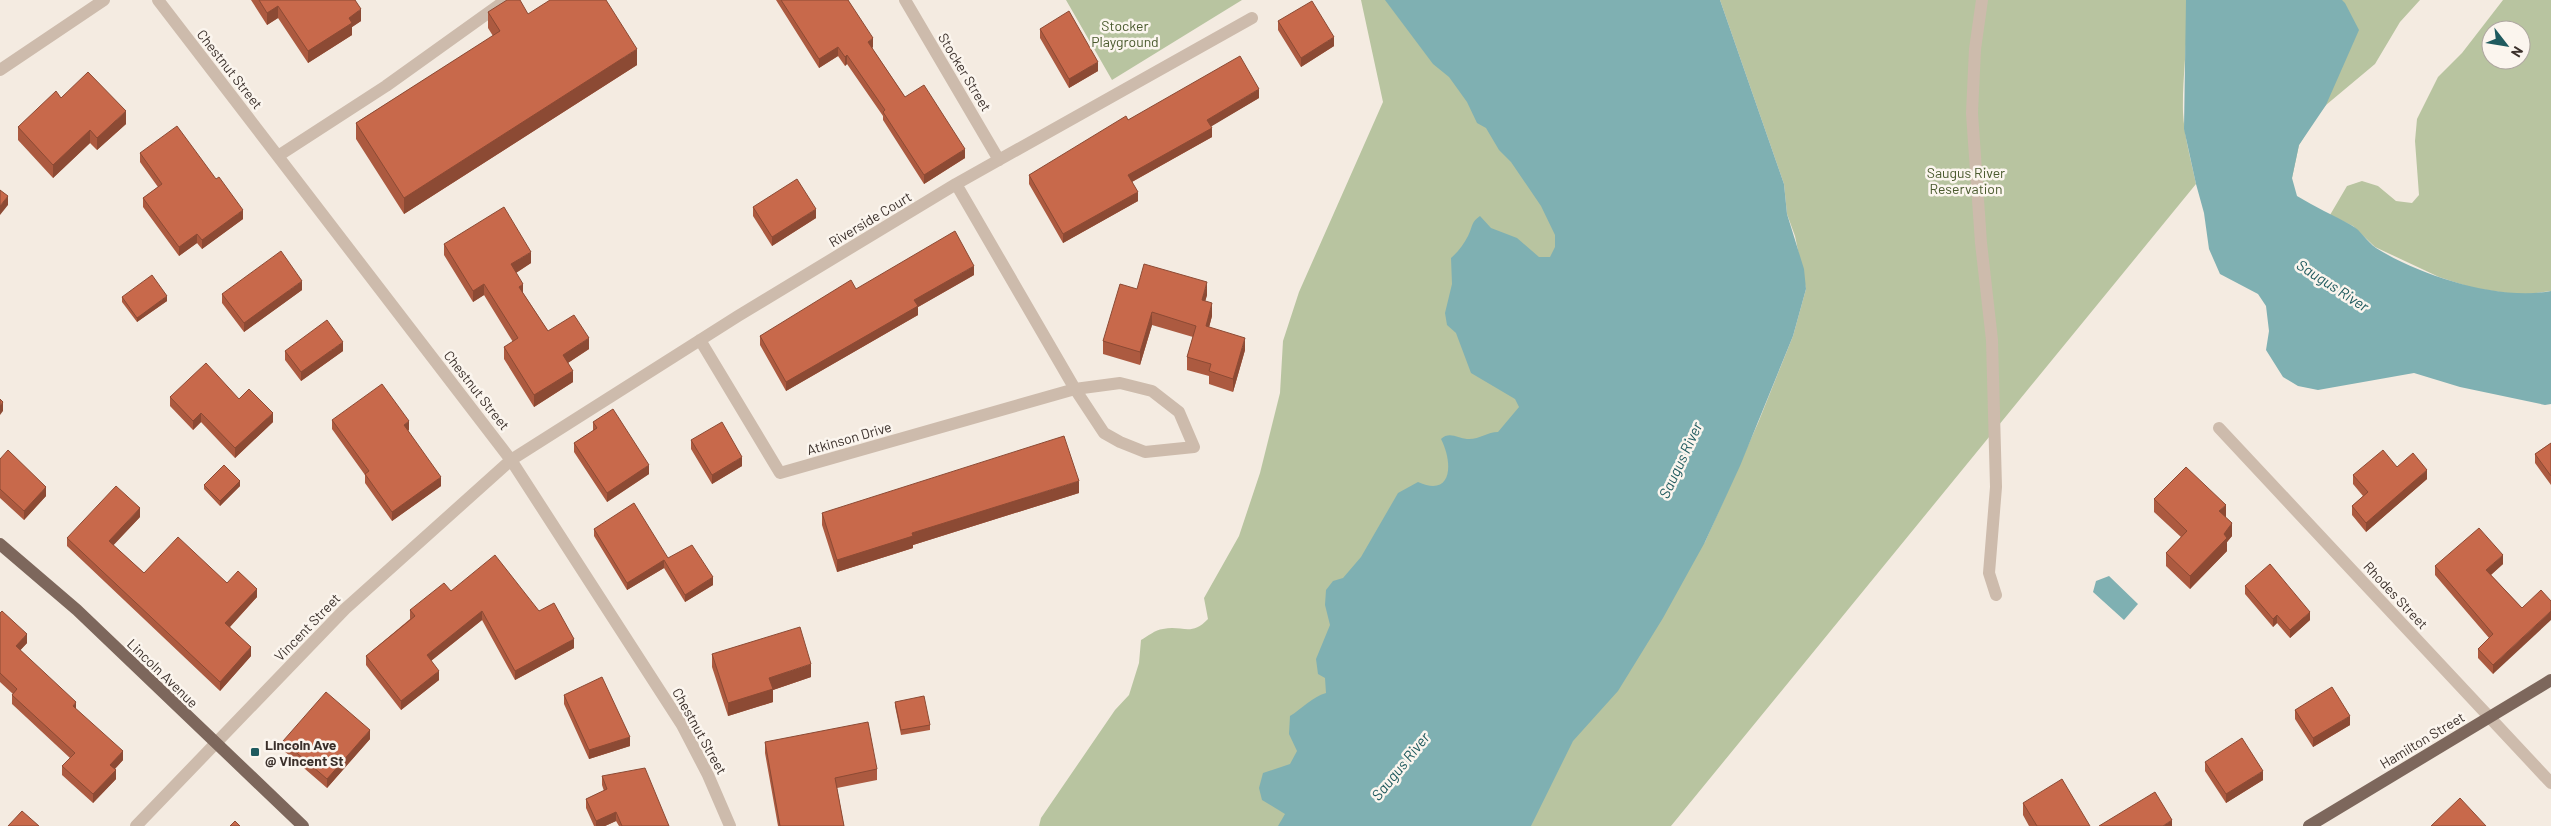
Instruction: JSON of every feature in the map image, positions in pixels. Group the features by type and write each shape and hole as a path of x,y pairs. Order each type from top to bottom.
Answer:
{"main road":[{"name":"Lincoln Avenue","path":"0,544 77,610 215,744 303,826"},
{"name":"Hamilton Street","path":"2309,826 2551,680"}],"street":[{"path":"0,70 104,0"},
{"name":"Chestnut Street","path":"158,0 512,460 682,725 708,775 730,826"},
{"path":"278,156 386,86 506,0"},
{"name":"Stocker Street","path":"905,0 999,160"},
{"path":"1982,0 1975,49 1972,113 1981,243 1992,340 1996,487 1989,573 1996,594"},
{"name":"Riverside Court","path":"512,460 700,340 956,184 1252,18"},
{"name":"Atkinson Drive","path":"700,340 780,473 1075,388 1120,383 1152,392 1178,412 1194,447 1145,452 1104,433 1075,388 956,184"},
{"name":"Rhodes Street","path":"2219,428 2551,783"},
{"name":"Vincent Street","path":"136,826 345,609 512,460"}],"green space":[{"name":"Stocker Playground","path":"1066,0 1242,0 1112,80"},
{"path":"1361,0 1511,0 1645,200 1309,826 1039,826 1041,818 1115,710 1129,695 1139,663 1141,640 1160,630 1197,628 1208,619 1204,598 1239,536 1260,473 1280,393 1283,341 1299,292 1383,102"},
{"name":"Saugus River Reservation","path":"1720,0 2186,0 2187,28 2183,112 2186,139 2196,184 1671,826 1410,826 1705,542 1758,423 1793,336 1806,289 1795,236 1787,214 1784,184"},
{"path":"2272,0 2420,0 2400,22 2375,64 2326,105 2313,122 2299,145 2292,178"},
{"path":"2503,0 2551,0 2551,291 2520,295 2473,288 2439,277 2375,247 2353,226 2330,215 2347,186 2362,181 2378,186 2396,201 2412,203 2419,195 2415,141 2417,119 2438,77 2462,53 2481,28 2481,70 2531,70 2531,20 2488,20"}],"water":[{"name":"Saugus River","path":"1385,0 1720,0 1784,184 1787,214 1804,269 1806,289 1793,336 1740,466 1705,542 1663,618 1618,691 1573,741 1531,826 1278,826 1285,814 1262,800 1259,788 1263,773 1290,764 1297,751 1289,734 1290,716 1312,700 1326,693 1325,678 1318,674 1316,659 1330,625 1325,605 1326,590 1333,581 1343,578 1361,557 1398,493 1418,482 1430,486 1438,485 1444,481 1448,467 1445,448 1441,439 1450,435 1471,439 1498,432 1519,407 1515,399 1471,373 1456,333 1447,325 1445,313 1452,284 1451,258 1463,245 1474,222 1480,216 1491,228 1517,238 1539,257 1550,257 1555,247 1555,235 1541,206 1511,162 1499,150 1486,128 1477,123 1467,102 1449,77 1433,64"},
{"name":"Saugus River","path":"2186,0 2342,0 2345,3 2359,30 2326,105 2299,145 2292,178 2297,196 2355,227 2376,248 2437,277 2461,284 2508,292 2530,293 2551,291 2551,404 2545,405 2460,387 2414,373 2318,390 2298,386 2283,377 2266,350 2269,331 2266,306 2258,294 2220,274 2209,249 2204,213 2184,129"},
{"path":"2109,576 2138,604 2124,620 2093,592 2096,581"}],"building":[{"path":"259,0 355,0 361,9 349,18 352,23 308,51 278,6 267,13"},
{"path":"507,0 520,0 528,14 550,0 606,0 637,49 404,198 356,123 500,31 488,12"},
{"path":"781,0 848,0 873,38 868,42 905,97 924,85 965,149 924,175 883,112 885,110 847,55 845,57 838,47 819,59"},
{"path":"1312,1 1334,37 1301,58 1278,21"},
{"path":"1069,11 1098,62 1069,79 1040,29"},
{"path":"1240,56 1259,89 1207,120 1212,128 1128,175 1138,192 1063,234 1029,175 1126,116 1128,120"},
{"path":"88,72 126,111 97,138 90,130 53,165 18,127 56,91 61,98"},
{"path":"177,126 216,179 219,177 243,210 202,240 197,234 179,247 143,198 162,184 140,153"},
{"path":"797,179 816,209 772,237 753,207"},
{"path":"0,190 8,196 0,206"},
{"path":"504,207 531,252 511,264 523,284 519,287 548,331 574,315 589,338 563,355 573,371 534,395 504,347 518,338 484,284 473,291 444,244"},
{"path":"955,231 974,266 914,300 918,306 786,382 760,336 851,280 856,289"},
{"path":"281,251 302,281 244,323 222,294"},
{"path":"1144,264 1207,282 1202,300 1212,303 1206,326 1245,338 1233,379 1209,371 1211,364 1187,357 1196,326 1152,312 1140,352 1103,341 1120,284 1137,289"},
{"path":"152,275 167,296 137,318 122,297"},
{"path":"327,320 343,342 301,372 285,351"},
{"path":"206,363 239,399 249,389 273,413 235,448 201,413 193,421 170,397"},
{"path":"382,384 409,421 404,425 441,477 392,512 365,474 369,471 332,420"},
{"path":"613,409 649,465 607,493 574,443 597,428 593,422"},
{"path":"722,422 742,457 712,475 691,440"},
{"path":"1064,436 1079,481 912,533 913,536 837,560 822,513"},
{"path":"2551,443 2551,476 2535,454"},
{"path":"8,450 46,487 24,511 0,489 0,459"},
{"path":"2383,450 2397,467 2413,453 2427,470 2366,523 2352,506 2368,492 2353,475"},
{"path":"224,465 240,481 220,501 204,485"},
{"path":"2186,467 2226,505 2219,511 2232,523 2224,534 2227,538 2190,576 2166,553 2187,531 2154,499"},
{"path":"116,486 140,508 109,541 144,573 178,537 227,583 238,571 257,589 225,623 251,647 220,682 67,538"},
{"path":"634,503 668,558 692,545 713,577 685,595 664,560 627,583 594,529"},
{"path":"2479,528 2503,555 2486,570 2522,608 2541,590 2551,601 2551,611 2493,665 2478,649 2493,634 2435,566"},
{"path":"495,555 539,611 554,603 574,639 515,671 482,611 427,655 439,671 401,701 366,656 415,616 410,610 444,583 451,591"},
{"path":"2270,564 2310,612 2290,630 2277,615 2273,619 2245,586"},
{"path":"2,611 27,634 16,646 76,702 73,706 123,751 110,765 116,770 93,794 62,766 75,753 12,695 17,689 0,673 0,613"},
{"path":"800,627 811,664 769,678 773,689 728,703 712,654"},
{"path":"602,677 630,737 589,750 564,695"},
{"path":"2332,687 2350,716 2313,738 2295,710"},
{"path":"326,692 370,730 327,779 283,741"},
{"path":"924,696 930,725 901,730 895,702"},
{"path":"868,722 877,769 835,778 844,826 780,826 765,742"},
{"path":"2242,738 2263,771 2226,794 2205,762"},
{"path":"645,768 669,826 622,826 616,812 596,821 586,799 607,789 602,776"},
{"path":"2062,779 2090,826 2037,826 2023,803"},
{"path":"2155,792 2172,820 2163,826 2099,826"},
{"path":"2460,798 2486,826 2431,826"},
{"path":"22,811 39,826 8,826"},
{"path":"235,821 240,826 230,826"}],"place":[{"name":"Lincoln Ave @ Vincent St","path":"255,752"}]}
